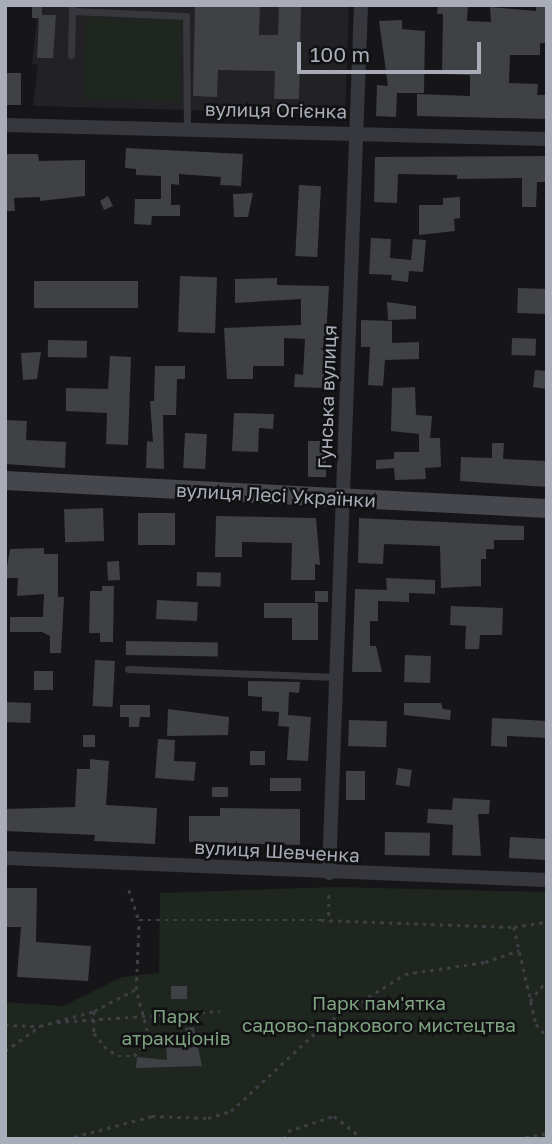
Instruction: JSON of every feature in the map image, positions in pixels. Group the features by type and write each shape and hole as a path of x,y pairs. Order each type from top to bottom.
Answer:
{"street":[{"name":"Гунська вулиця","path":"329,873 361,5"},
{"name":"вулиця Огієнка","path":"5,125 355,131 547,139"},
{"name":"вулиця Лесі Українки","path":"5,480 547,508"},
{"name":"вулиця Шевченка","path":"5,858 547,880"}],"lane":[{"path":"71,55 72,8 186,16 187,128"},
{"path":"128,669 336,677"}],"path":[{"path":"94,1011 97,1019 94,1033 104,1046 118,1056 134,1056 144,1046 147,1031 136,989 139,920 129,890"},
{"path":"329,895 329,920"},
{"path":"139,920 329,920 514,927 547,922"},
{"path":"514,927 536,1024 547,1037"},
{"path":"66,1139 152,1116 208,1118 231,1111 325,1024 405,974 485,961 519,950"},
{"path":"530,1001 547,980"},
{"path":"5,1051 40,1026 94,1011 136,989"},
{"path":"50,1022 143,1013 220,1011"},
{"path":"5,1025 40,1026"},
{"path":"285,1139 288,1131 334,1116 363,1139"},
{"path":"517,1139 547,1133"}],"shaded area":[{"path":"32,5 349,5 345,114 33,106 38,65 32,64 37,19 32,18"}],"green space":[{"path":"86,18 182,20 181,102 85,100"},
{"name":"Парк пам'ятка садово-паркового мистецтва","path":"335,887 547,892 547,1139 5,1139 5,1002 63,1006 122,977 159,973 160,893"}],"building":[{"path":"32,5 42,5 42,15 56,15 53,58 37,58 39,18 32,18"},
{"path":"195,5 260,5 259,35 278,35 279,5 301,5 299,99 274,99 275,71 218,70 217,97 193,96"},
{"path":"438,5 468,5 467,21 491,22 490,7 536,11 536,5 547,5 547,43 540,43 540,55 510,55 509,83 538,84 537,95 547,95 547,119 417,116 417,94 470,96 470,75 442,74 443,14 437,14"},
{"path":"402,20 402,29 425,31 424,93 397,93 396,117 376,116 377,85 388,86 379,21"},
{"path":"5,73 21,73 21,105 5,105"},
{"path":"126,148 243,154 241,186 220,185 221,177 179,174 179,185 171,184 171,205 180,205 180,216 152,216 151,225 134,224 135,199 161,199 161,176 136,175 136,169 125,168"},
{"path":"5,154 38,154 39,161 85,160 85,196 40,201 40,197 14,198 15,211 5,211"},
{"path":"547,156 547,182 537,182 536,207 522,207 522,178 457,179 457,175 398,174 397,203 374,202 375,157"},
{"path":"299,185 321,186 317,257 295,256"},
{"path":"253,193 248,217 234,217 233,194"},
{"path":"108,196 113,206 104,210 100,201"},
{"path":"460,197 460,218 454,219 455,231 419,235 419,205 443,205 443,198"},
{"path":"371,238 391,239 390,258 411,260 413,239 426,240 423,272 409,271 408,282 391,280 392,275 369,274"},
{"path":"180,276 217,277 215,333 178,332"},
{"path":"277,278 277,285 329,286 323,388 294,387 295,374 303,375 305,339 284,338 284,366 253,366 253,379 227,379 224,328 301,325 301,299 235,303 235,279"},
{"path":"34,281 138,281 138,308 34,308"},
{"path":"518,288 547,289 546,314 517,313"},
{"path":"387,302 416,306 416,319 388,320"},
{"path":"361,320 392,321 392,343 419,342 419,359 385,360 383,386 368,385 370,347 361,347"},
{"path":"512,338 536,339 535,356 511,355"},
{"path":"48,340 87,341 87,358 48,357"},
{"path":"41,352 37,379 23,380 21,353"},
{"path":"110,356 131,357 128,445 106,444 107,413 66,411 66,388 108,389"},
{"path":"155,366 185,366 185,379 177,379 176,415 163,415 164,469 146,468 147,441 153,442 150,401 154,401"},
{"path":"535,370 547,371 547,389 533,387"},
{"path":"415,387 416,415 432,416 430,438 440,438 441,467 425,468 426,479 395,480 394,468 376,469 376,460 394,459 394,452 419,452 419,434 391,431 392,388"},
{"path":"234,413 274,414 273,429 259,428 258,452 232,451"},
{"path":"5,420 27,421 26,440 66,442 65,468 5,464"},
{"path":"185,433 207,434 205,469 183,468"},
{"path":"308,441 326,441 326,477 308,477"},
{"path":"492,443 504,443 503,459 547,461 547,487 460,481 461,457 492,458"},
{"path":"103,508 104,541 65,542 64,509"},
{"path":"138,513 175,513 175,545 138,545"},
{"path":"216,516 316,518 320,565 315,564 315,580 291,580 292,543 242,542 242,557 215,557"},
{"path":"359,518 524,526 524,540 494,540 494,549 486,549 486,559 481,559 481,586 441,588 440,546 384,544 383,564 358,563"},
{"path":"44,548 44,554 58,554 58,597 64,597 61,653 50,653 50,636 42,632 10,632 10,617 43,617 44,594 17,596 18,578 5,578 10,549"},
{"path":"119,561 120,580 108,581 107,562"},
{"path":"197,572 221,573 220,587 197,586"},
{"path":"386,578 435,580 435,594 409,593 409,602 378,601 378,621 370,621 370,646 376,646 382,672 352,672 355,589 387,590"},
{"path":"102,586 114,586 113,642 100,642 100,633 89,633 90,591 102,591"},
{"path":"315,591 328,591 328,602 315,602"},
{"path":"157,600 198,602 197,621 156,619"},
{"path":"264,603 318,603 318,640 292,640 292,618 264,618"},
{"path":"451,606 503,608 502,635 480,635 479,649 465,649 466,626 450,625"},
{"path":"126,641 218,643 218,657 126,655"},
{"path":"405,655 431,656 430,683 404,682"},
{"path":"95,660 115,661 113,707 93,706"},
{"path":"34,671 53,671 53,690 34,690"},
{"path":"248,681 300,682 299,693 289,692 288,715 311,717 308,761 287,760 289,727 278,726 279,712 262,711 262,697 248,696"},
{"path":"5,702 31,703 30,723 5,722"},
{"path":"404,703 441,703 443,709 451,710 450,720 404,715"},
{"path":"120,705 150,705 150,717 140,717 139,727 129,727 129,717 120,717"},
{"path":"168,709 229,717 228,735 167,736"},
{"path":"492,718 547,721 547,738 507,736 507,747 491,746"},
{"path":"349,720 387,721 386,747 348,746"},
{"path":"83,735 95,735 95,747 83,747"},
{"path":"158,739 175,740 174,761 196,762 194,781 155,778"},
{"path":"250,751 265,751 265,765 250,765"},
{"path":"90,759 109,761 106,805 157,808 155,844 94,841 95,835 5,831 5,809 75,807 77,769 90,769"},
{"path":"398,768 412,770 409,787 396,785"},
{"path":"346,771 365,771 365,800 346,800"},
{"path":"270,778 301,778 301,791 270,791"},
{"path":"212,787 228,787 228,797 212,797"},
{"path":"453,798 490,800 489,814 478,814 481,856 452,855 453,825 427,823 428,809 452,810"},
{"path":"220,808 300,809 300,845 189,842 189,816 220,816"},
{"path":"385,832 430,833 430,856 385,855"},
{"path":"510,837 547,839 546,860 509,858"},
{"path":"5,888 37,888 36,942 91,946 88,981 17,977 21,927 5,927"},
{"path":"171,986 187,986 187,999 171,999"},
{"path":"194,1027 202,1066 136,1068 137,1057 167,1060 166,1046 186,1044 185,1028"}],"park label":[{"name":"Парк атракціонів","path":"176,1027"}]}
